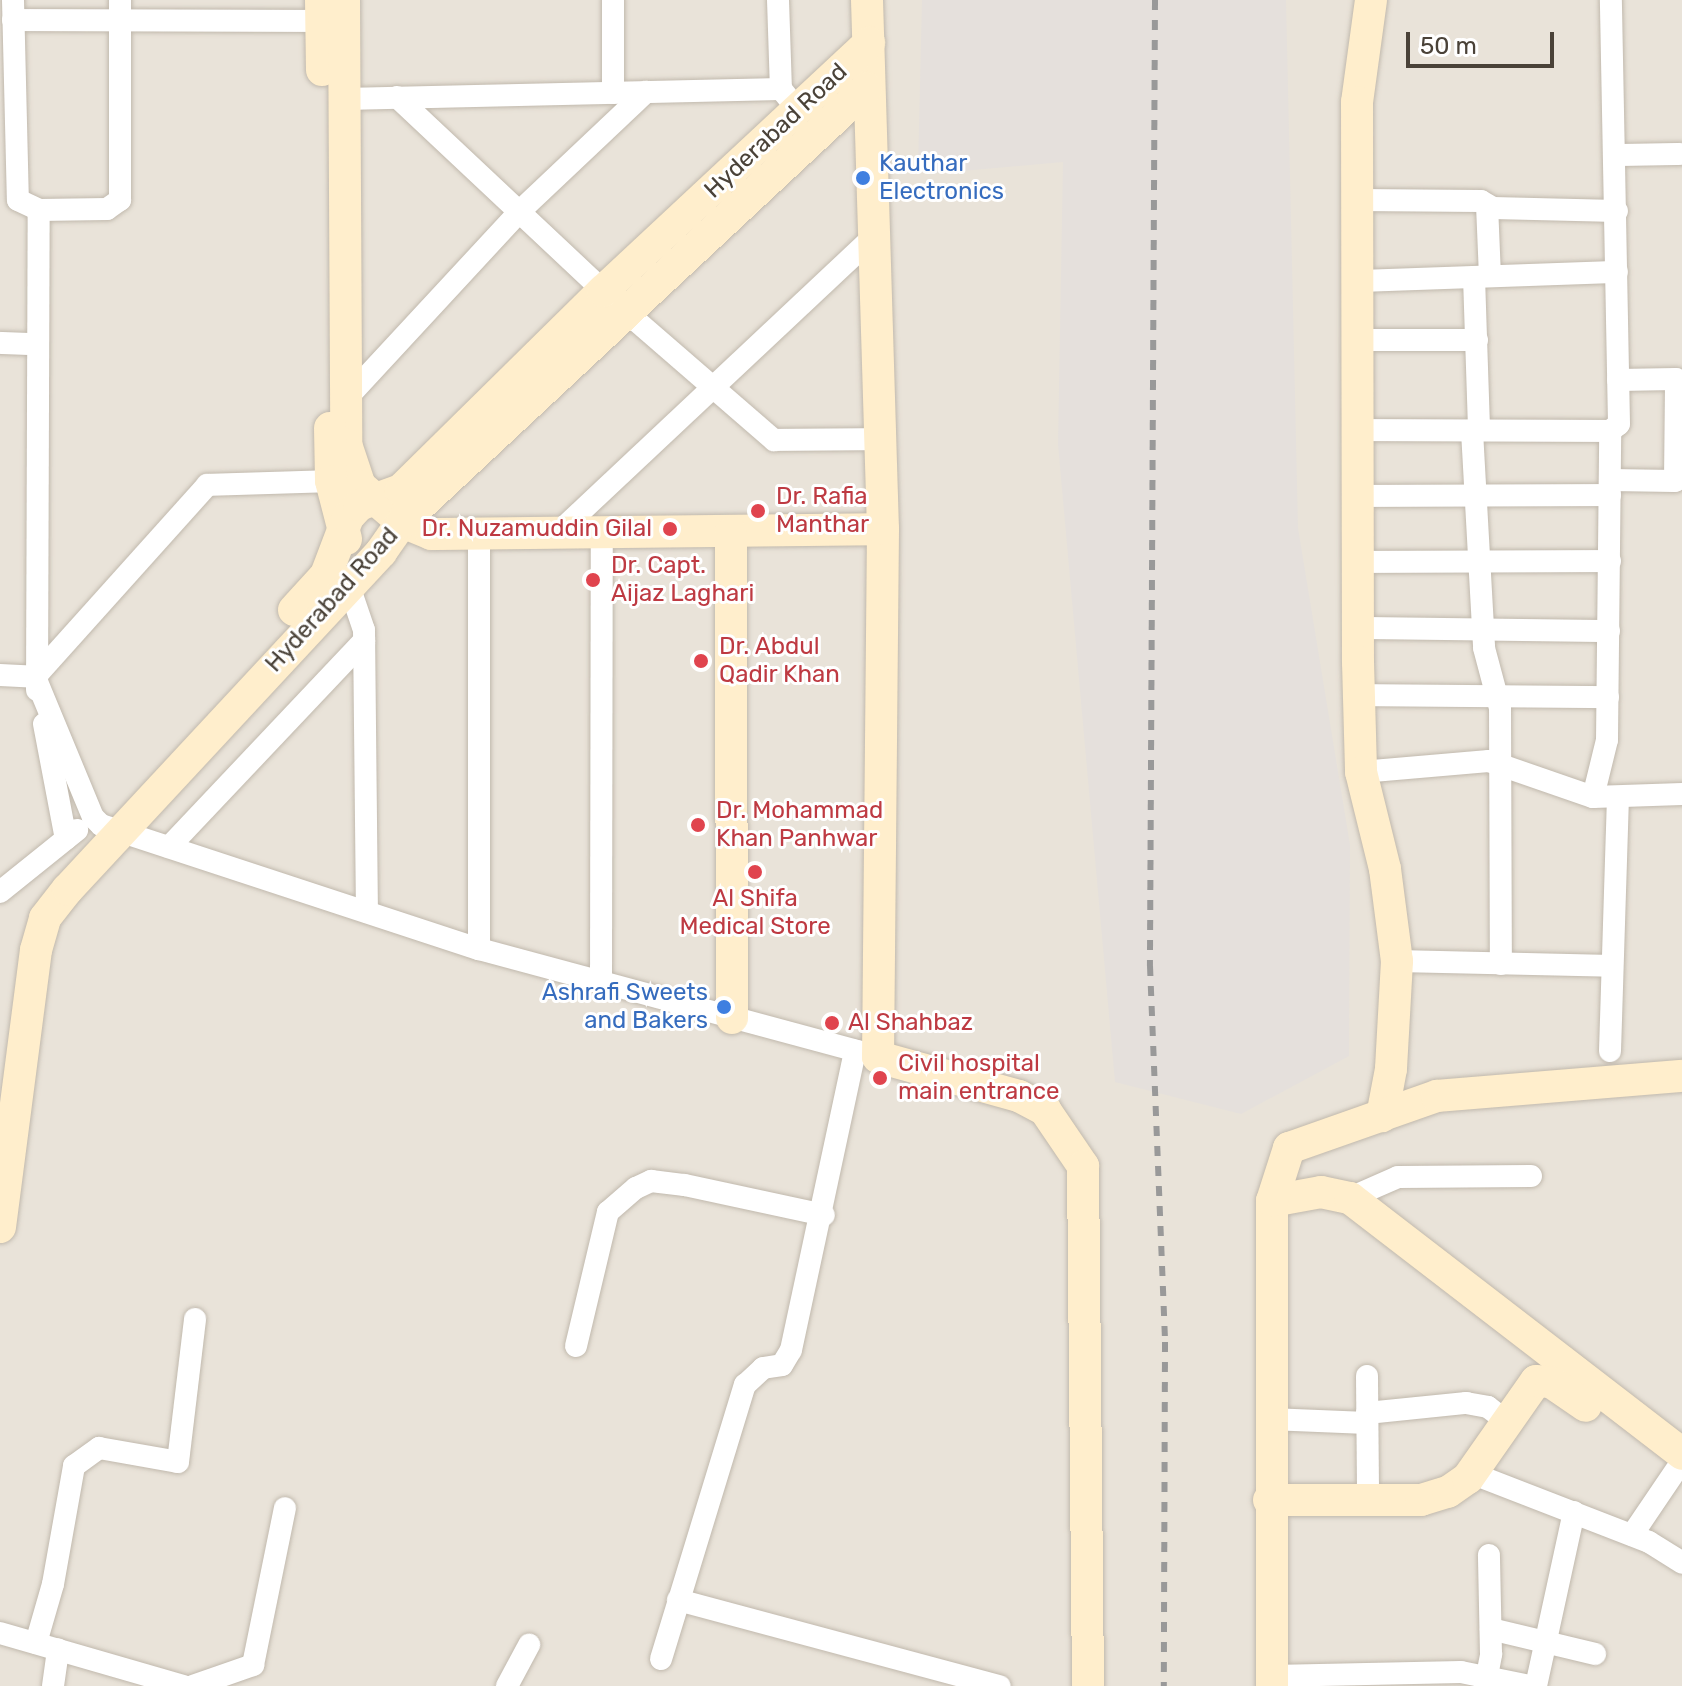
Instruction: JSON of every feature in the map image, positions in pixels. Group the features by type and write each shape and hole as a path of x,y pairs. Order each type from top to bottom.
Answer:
{"main road":[{"path":"867,0 867,88 883,439 867,1054 1019,1096 1045,1110 1083,1166 1088,1686"},
{"path":"1371,0 1357,102 1358,628 1361,772 1385,869 1397,961 1391,1069 1382,1116"},
{"path":"329,7 344,99 346,444 360,486 402,522 431,534 883,529"},
{"path":"329,7 331,481 349,545 361,555 374,556"},
{"name":"Hyderabad Road","path":"0,1227 36,950 45,918 105,825 374,556 402,522 614,301 790,100 869,43"},
{"name":"Hyderabad Road","path":"0,1098 21,945 32,911 326,575 343,531 359,505 401,490 614,301 867,88"},
{"path":"731,533 732,1018"},
{"path":"1272,1681 1269,1500 1272,1201 1289,1148 1437,1096 1682,1076"},
{"path":"1272,1201 1321,1192 1350,1198 1680,1466"},
{"path":"1269,1500 1421,1500 1448,1492 1471,1473 1536,1381 1551,1382 1680,1466"}],"street":[{"path":"613,0 613,93"},
{"path":"344,99 646,92 790,100 778,0"},
{"path":"1357,430 1610,431 1619,424 1617,155 1611,0"},
{"path":"120,10 120,200 107,209 39,210 18,200 13,10 329,7"},
{"path":"346,399 519,212 646,92"},
{"path":"397,97 614,301 774,440 883,439"},
{"path":"1617,155 1680,154"},
{"path":"1357,200 1617,211"},
{"path":"1487,205 1477,340 1476,496 1483,628 1497,695 1501,964"},
{"path":"39,210 35,677 66,839"},
{"path":"559,532 875,235"},
{"path":"1357,281 1617,272"},
{"path":"1357,340 1477,340"},
{"path":"0,343 38,344"},
{"path":"1358,496 1476,496 1675,481 1679,455 1676,379 1618,380"},
{"path":"1593,797 1607,740 1610,431"},
{"path":"35,677 207,485 331,481"},
{"path":"601,982 602,531"},
{"path":"479,533 479,949"},
{"path":"1358,562 1610,561"},
{"path":"348,583 364,641 367,912"},
{"path":"1358,628 1609,631"},
{"path":"169,847 364,641"},
{"path":"0,675 35,677"},
{"path":"35,677 105,825"},
{"path":"1359,695 1608,697"},
{"path":"1361,772 1500,764 1593,797 1682,794"},
{"path":"1610,1051 1618,798"},
{"path":"0,892 66,839 105,825 479,949 867,1054 791,1350 782,1365 763,1368 745,1385 661,1659"},
{"path":"1397,961 1612,966"},
{"path":"1350,1198 1398,1177 1531,1176"},
{"path":"576,1346 608,1212 636,1188 651,1181 685,1185 824,1215"},
{"path":"53,1686 47,1646 53,1584 74,1466 99,1448 178,1462 195,1319"},
{"path":"1367,1376 1368,1500"},
{"path":"1270,1419 1367,1418 1466,1403 1488,1407 1506,1421"},
{"path":"1632,1535 1680,1466"},
{"path":"1471,1473 1632,1535 1682,1563"},
{"path":"193,1686 253,1665 285,1508"},
{"path":"1536,1686 1574,1512"},
{"path":"1486,1681 1491,1629 1489,1555"},
{"path":"678,1600 1000,1686"},
{"path":"1491,1629 1546,1638 1595,1654"},
{"path":"0,1633 184,1686"},
{"path":"507,1686 529,1645"},
{"path":"1272,1681 1486,1681 1529,1686"}],"shaded area":[{"path":"0,0 1682,0 1682,1686 0,1686"},
{"path":"922,0 1286,0 1298,528 1350,845 1349,1056 1241,1114 1115,1082 1058,444 1063,162 928,174 918,169"}],"railway":[{"path":"1155,0 1150,966 1165,1342 1164,1686"}],"place":[{"name":"Kauthar Electronics","path":"863,178"},
{"name":"Dr. Rafia Manthar","path":"758,511"},
{"name":"Dr. Nuzamuddin Gilal","path":"670,529"},
{"name":"Dr. Capt. Aijaz Laghari","path":"593,580"},
{"name":"Dr. Abdul Qadir Khan","path":"701,661"},
{"name":"Dr. Mohammad Khan Panhwar","path":"698,825"},
{"name":"Al Shifa Medical Store","path":"755,872"},
{"name":"Ashrafi Sweets and Bakers","path":"724,1007"},
{"name":"Al Shahbaz","path":"832,1023"},
{"name":"Civil hospital main entrance","path":"880,1078"}]}
